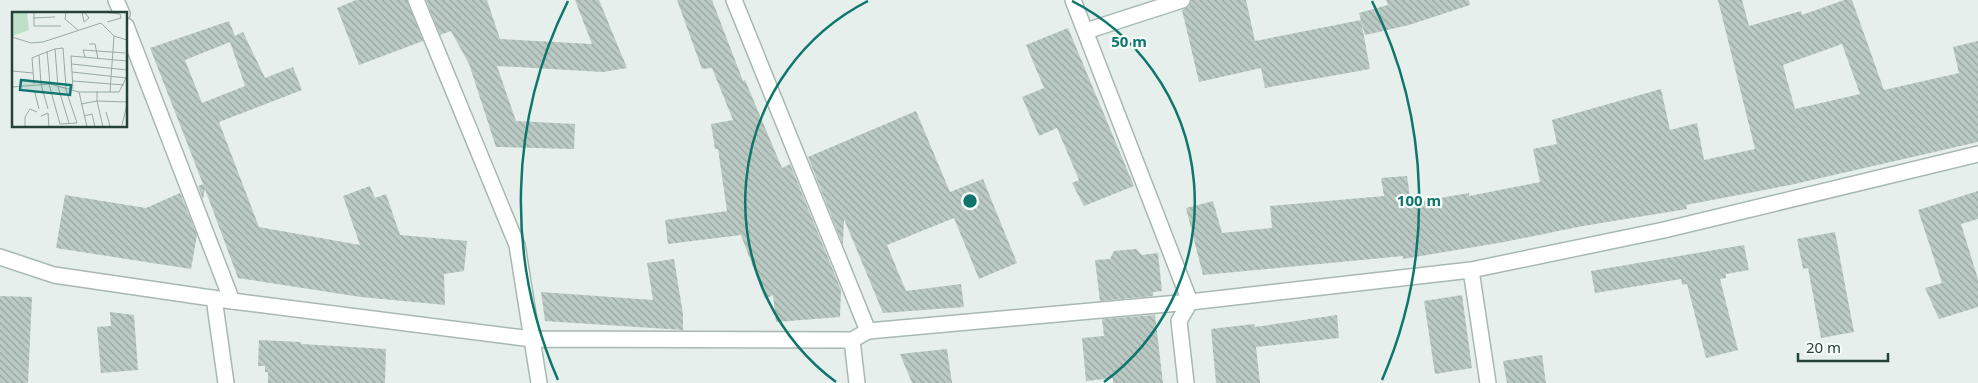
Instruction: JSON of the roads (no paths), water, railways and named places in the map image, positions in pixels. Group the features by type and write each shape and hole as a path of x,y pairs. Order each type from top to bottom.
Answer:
{"street":[{"path":"116,0 121,12"},
{"path":"416,0 517,245 539,383"},
{"path":"734,0 868,331"},
{"path":"1073,0 1190,302"},
{"path":"1086,31 1182,0"},
{"path":"128,31 232,301"},
{"path":"0,257 54,275 232,301 532,339 852,340 868,331 1190,302 1471,270 1664,230 1978,154"},
{"path":"1471,270 1488,383"},
{"path":"214,298 226,383"},
{"path":"1186,383 1179,321 1190,302"},
{"path":"852,340 857,383"}]}
